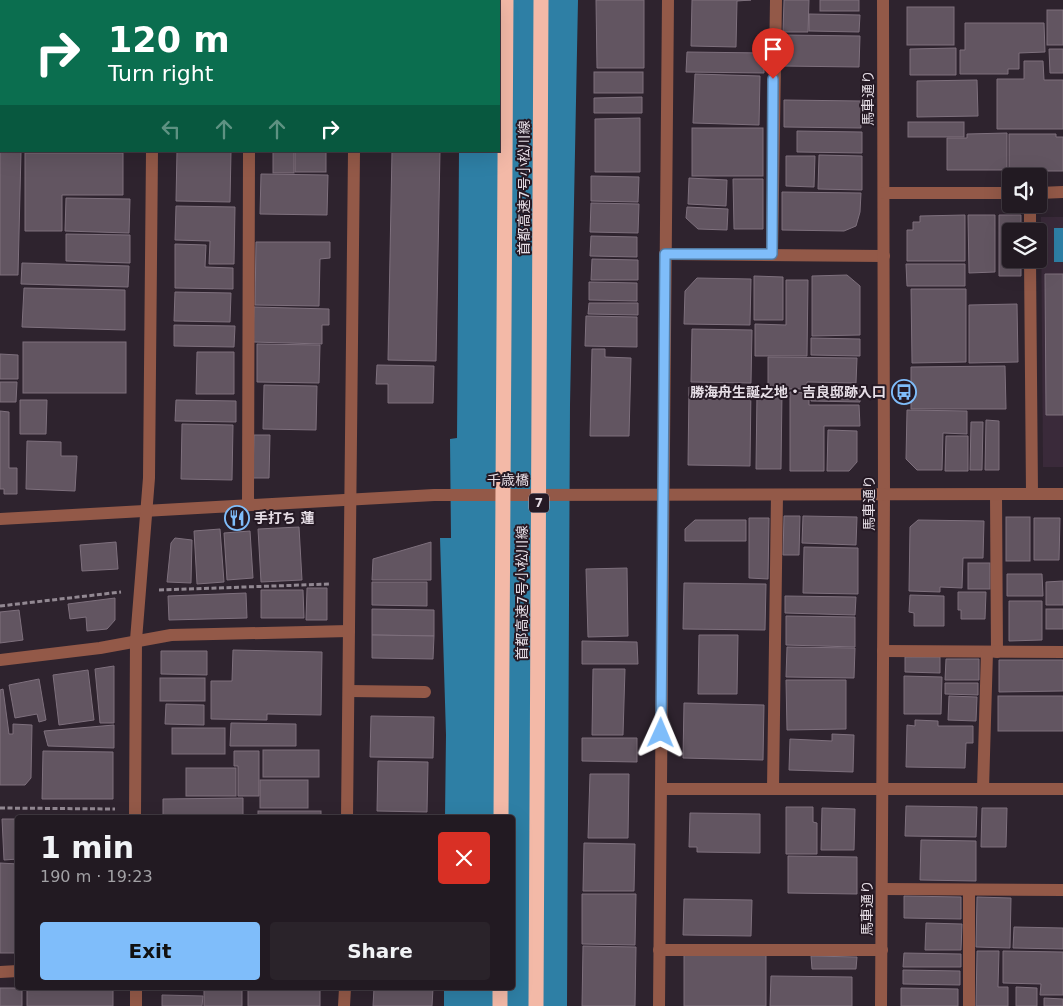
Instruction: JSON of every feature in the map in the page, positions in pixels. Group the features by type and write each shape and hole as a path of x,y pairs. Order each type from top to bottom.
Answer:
{"highway":[{"name":"首都高速7号小松川線","path":"501,815 506,0"},
{"name":"首都高速7号小松川線","path":"536,1006 542,0"},
{"path":"500,990 500,1006"}],"street":[{"path":"659,1006 668,0"},
{"path":"772,254 776,0"},
{"name":"馬車通り","path":"881,1006 884,495 883,0"},
{"path":"135,813 136,640 148,510 152,152"},
{"path":"248,506 249,152"},
{"path":"347,815 354,152"},
{"path":"1047,192 1063,192"},
{"path":"884,193 1002,193"},
{"path":"665,254 884,256"},
{"path":"1030,268 1032,494"},
{"name":"千歳橋","path":"0,519 434,495 1063,494"},
{"path":"773,789 777,495"},
{"path":"983,789 992,652 996,495"},
{"path":"0,660 100,648 170,635 349,631"},
{"path":"883,651 1063,652"},
{"path":"349,691 425,692"},
{"path":"661,789 1063,789"},
{"path":"882,889 1063,890"},
{"path":"969,890 969,1006"},
{"path":"659,950 882,950"},
{"path":"0,972 15,971"},
{"path":"136,990 136,1006"},
{"path":"344,1006 345,990"}],"path":[{"path":"0,606 140,590 349,583"},
{"path":"0,808 135,813"}],"shaded area":[{"path":"1041,217 1063,217 1063,467 1043,467 1041,268 1047,268 1047,223 1041,223"}],"water":[{"path":"500,0 578,0 570,405 567,1006 444,1006 444,990 515,990 515,815 445,815 446,735 440,538 451,538 450,439 457,438 459,152 500,152"},
{"path":"1054,228 1063,228 1063,262 1054,262"}],"building":[{"path":"596,0 644,0 644,68 597,68"},
{"path":"692,0 751,0 737,1 736,47 691,46"},
{"path":"784,0 809,0 808,32 783,32"},
{"path":"820,0 859,0 859,11 820,11"},
{"path":"907,7 954,7 954,45 907,45"},
{"path":"1047,10 1063,10 1063,45 1047,45"},
{"path":"809,14 860,15 859,32 809,31"},
{"path":"965,23 1044,23 1045,52 1019,53 1019,69 1008,69 1008,74 960,74 960,50 965,50"},
{"path":"783,35 860,36 859,67 782,66"},
{"path":"956,48 956,75 910,75 910,49"},
{"path":"1049,49 1063,49 1063,73 1050,73"},
{"path":"687,52 764,53 764,73 686,72"},
{"path":"1024,61 1043,61 1044,80 1063,80 1063,129 997,129 997,79 1024,79"},
{"path":"594,72 643,72 643,93 594,93"},
{"path":"695,74 760,76 759,125 693,123"},
{"path":"977,80 978,116 917,117 917,81"},
{"path":"642,97 642,113 594,113 594,98"},
{"path":"784,100 861,101 861,128 784,127"},
{"path":"640,118 640,172 595,172 595,119"},
{"path":"908,122 964,122 964,137 908,137"},
{"path":"692,128 763,128 763,176 692,176"},
{"path":"797,131 862,132 862,153 797,152"},
{"path":"1007,133 1007,168 1002,168 1002,170 947,170 947,138 967,138 967,134"},
{"path":"1009,134 1056,134 1056,137 1063,137 1063,171 1047,171 1047,168 1009,168"},
{"path":"0,152 21,152 18,275 0,275"},
{"path":"177,152 231,152 230,202 176,201"},
{"path":"273,152 294,152 294,173 273,173"},
{"path":"295,152 326,152 326,172 295,172"},
{"path":"392,152 440,152 436,361 388,360"},
{"path":"25,153 123,153 123,195 62,195 62,231 25,231"},
{"path":"819,155 862,156 862,190 818,189"},
{"path":"786,156 815,156 814,187 786,186"},
{"path":"261,174 328,175 327,215 260,214"},
{"path":"591,176 639,177 638,202 591,201"},
{"path":"689,178 727,180 726,206 688,204"},
{"path":"733,179 763,179 763,229 734,229"},
{"path":"782,192 861,193 860,212 856,226 844,231 782,230"},
{"path":"66,198 130,199 129,233 65,231"},
{"path":"591,203 639,204 638,233 590,232"},
{"path":"176,206 235,207 234,264 209,264 210,241 175,240"},
{"path":"687,207 728,209 727,230 698,229 686,218"},
{"path":"965,215 965,261 907,261 907,230 913,230 913,222 920,222 920,216"},
{"path":"968,215 995,215 995,272 969,273"},
{"path":"999,215 1021,215 1021,223 1002,223 1002,268 1021,268 1021,276 999,276"},
{"path":"66,234 130,235 130,263 66,261"},
{"path":"591,236 637,237 637,257 590,256"},
{"path":"256,242 330,242 330,258 320,259 319,306 255,305"},
{"path":"175,244 206,245 205,267 233,268 233,289 175,288"},
{"path":"592,259 638,260 638,280 591,280"},
{"path":"22,263 129,266 128,287 21,284"},
{"path":"906,264 965,264 965,286 907,286"},
{"path":"1045,274 1063,274 1063,415 1046,415"},
{"path":"847,275 860,286 860,335 812,336 812,276"},
{"path":"754,276 783,277 783,320 754,320"},
{"path":"697,278 751,279 750,325 684,324 685,291"},
{"path":"786,280 808,280 807,356 755,356 755,324 786,325"},
{"path":"589,282 637,283 637,301 589,300"},
{"path":"24,288 125,290 125,330 22,327"},
{"path":"911,289 966,289 966,362 912,363"},
{"path":"175,292 231,293 230,322 174,321"},
{"path":"589,303 638,303 638,315 588,314"},
{"path":"1017,304 1018,362 969,363 969,305"},
{"path":"254,307 329,309 329,325 322,325 322,344 253,342"},
{"path":"586,316 637,317 637,347 585,346"},
{"path":"174,325 235,326 234,347 174,346"},
{"path":"692,329 752,330 751,383 691,382"},
{"path":"811,338 860,339 860,356 811,355"},
{"path":"23,342 126,342 126,393 23,393"},
{"path":"257,344 320,345 319,383 257,382"},
{"path":"592,349 605,349 605,357 631,358 629,436 590,436"},
{"path":"197,352 234,352 234,394 196,394"},
{"path":"0,354 18,355 18,379 0,379"},
{"path":"768,357 857,358 856,383 807,382 807,389 768,389"},
{"path":"377,365 434,366 433,403 388,403 388,384 376,384"},
{"path":"1005,366 1006,409 911,409 911,367"},
{"path":"0,382 17,382 16,402 0,402"},
{"path":"264,385 317,386 316,430 263,429"},
{"path":"689,387 751,388 750,466 688,465"},
{"path":"811,387 860,387 860,402 811,401"},
{"path":"757,392 782,392 781,469 756,469"},
{"path":"790,392 809,393 809,405 859,405 860,426 824,426 824,471 790,471"},
{"path":"20,400 47,400 46,434 20,434"},
{"path":"176,400 236,401 236,422 175,421"},
{"path":"907,410 967,411 967,434 943,433 942,470 917,470 906,459"},
{"path":"0,411 9,412 9,468 17,468 17,494 4,494 4,489 0,489"},
{"path":"986,420 999,421 999,470 985,470"},
{"path":"971,422 983,422 982,470 970,470"},
{"path":"182,424 233,425 232,480 181,479"},
{"path":"828,430 857,431 857,462 849,471 827,471"},
{"path":"254,435 270,435 269,478 253,478"},
{"path":"946,436 968,436 968,471 945,471"},
{"path":"27,441 61,442 61,456 77,456 75,491 26,489"},
{"path":"784,516 800,516 799,555 783,555"},
{"path":"803,516 857,517 856,545 802,543"},
{"path":"1006,517 1030,517 1030,561 1006,561"},
{"path":"749,518 769,518 768,579 749,578"},
{"path":"1034,518 1060,518 1059,560 1034,560"},
{"path":"695,520 746,520 746,541 685,541 685,529"},
{"path":"918,520 984,521 983,558 963,558 962,588 940,587 940,592 909,591 910,527"},
{"path":"299,527 302,580 261,582 258,529"},
{"path":"220,529 224,582 197,584 194,531"},
{"path":"250,531 253,578 227,580 224,533"},
{"path":"175,538 192,540 191,583 167,582 171,543"},
{"path":"116,542 118,569 82,571 80,545"},
{"path":"431,542 431,580 372,580 373,559"},
{"path":"804,547 858,548 858,594 803,593"},
{"path":"968,563 990,563 990,589 968,589"},
{"path":"627,568 628,636 588,637 586,569"},
{"path":"1007,574 1042,574 1043,596 1007,596"},
{"path":"1063,581 1063,605 1046,605 1046,582"},
{"path":"372,582 427,582 427,606 372,605"},
{"path":"684,583 766,584 765,630 683,629"},
{"path":"307,588 327,588 327,620 306,620"},
{"path":"261,590 303,590 304,618 261,618"},
{"path":"958,592 986,592 985,619 961,619 961,610 958,610"},
{"path":"246,593 247,618 169,620 168,596"},
{"path":"910,595 944,596 944,626 914,626 914,613 909,612"},
{"path":"785,596 856,597 855,615 785,613"},
{"path":"115,598 115,620 107,629 87,631 86,617 70,619 68,604"},
{"path":"1009,601 1042,601 1042,640 1009,641"},
{"path":"372,609 434,610 434,636 372,635"},
{"path":"1046,609 1063,609 1063,629 1046,629"},
{"path":"19,610 23,640 0,643 0,612"},
{"path":"786,616 855,617 855,647 786,645"},
{"path":"372,635 434,636 433,659 372,658"},
{"path":"699,635 738,635 737,694 698,694"},
{"path":"582,641 637,642 638,664 582,664"},
{"path":"787,647 855,648 854,678 786,677"},
{"path":"233,650 322,652 321,715 267,714 267,720 211,719 211,681 232,681"},
{"path":"161,651 207,651 207,675 161,674"},
{"path":"905,657 940,657 940,673 905,672"},
{"path":"946,659 979,659 979,680 945,680"},
{"path":"999,660 1063,660 1063,691 999,692"},
{"path":"114,666 114,723 100,723 95,669"},
{"path":"593,669 625,669 623,735 592,735"},
{"path":"88,670 94,720 59,725 53,675"},
{"path":"904,676 942,677 941,714 904,714"},
{"path":"160,678 205,678 205,701 160,701"},
{"path":"39,679 46,720 39,722 37,714 15,718 9,685"},
{"path":"786,680 846,680 846,729 787,730"},
{"path":"945,683 978,683 978,695 945,694"},
{"path":"3,689 9,734 13,734 13,724 32,725 31,778 25,785 0,785 0,690"},
{"path":"949,696 977,697 976,721 948,720"},
{"path":"998,696 1063,696 1063,731 998,731"},
{"path":"684,703 764,705 763,760 683,758"},
{"path":"166,704 204,705 204,725 165,724"},
{"path":"371,716 434,717 433,758 370,757"},
{"path":"915,720 938,721 938,726 973,726 973,743 966,743 965,768 906,767 907,725 915,726"},
{"path":"231,723 296,724 296,746 230,746"},
{"path":"114,725 114,748 48,746 44,731"},
{"path":"172,728 225,728 225,754 172,754"},
{"path":"832,734 854,735 853,772 789,770 790,739 832,741"},
{"path":"582,738 637,738 637,762 582,761"},
{"path":"263,750 319,750 319,777 263,777"},
{"path":"43,751 113,752 113,799 42,799"},
{"path":"234,751 259,751 259,796 238,796 238,766 234,766"},
{"path":"378,761 428,762 427,812 377,811"},
{"path":"186,768 236,768 236,796 186,796"},
{"path":"590,774 629,774 628,838 588,838"},
{"path":"260,780 308,780 308,808 260,808"},
{"path":"243,798 243,815 163,815 163,799"},
{"path":"906,806 977,807 976,837 905,836"},
{"path":"786,807 813,807 813,822 817,823 817,854 786,854"},
{"path":"822,808 855,809 854,850 821,850"},
{"path":"982,808 1007,808 1006,847 981,847"},
{"path":"258,811 321,811 321,815 258,815"},
{"path":"690,813 760,814 760,853 697,852 697,847 689,847"},
{"path":"2,819 15,819 15,859 4,860"},
{"path":"921,840 976,841 976,881 920,880"},
{"path":"584,843 635,844 634,891 583,891"},
{"path":"788,856 857,857 857,894 788,893"},
{"path":"0,863 15,864 15,953 0,953"},
{"path":"582,894 636,894 635,945 582,944"},
{"path":"904,896 961,897 961,919 904,918"},
{"path":"977,897 1011,898 1010,948 976,947"},
{"path":"684,899 752,900 751,936 683,935"},
{"path":"926,923 962,924 961,950 925,950"},
{"path":"1014,927 1063,928 1063,949 1013,948"},
{"path":"583,946 636,947 635,1006 582,1006"},
{"path":"977,951 999,951 998,987 1008,987 1008,1006 976,1006"},
{"path":"1003,951 1063,952 1063,995 1040,995 1041,984 1003,983"},
{"path":"904,953 961,954 961,967 903,967"},
{"path":"684,954 766,954 766,1006 684,1006"},
{"path":"811,956 857,957 856,969 812,969"},
{"path":"903,970 960,971 960,985 903,984"},
{"path":"771,976 852,977 852,1006 770,1006"},
{"path":"1016,987 1037,988 1037,1006 1016,1006"},
{"path":"0,988 22,990 22,1006 0,1006"},
{"path":"901,988 958,989 958,1006 901,1006"},
{"path":"27,990 113,990 113,1006 27,1006"},
{"path":"204,990 242,990 242,1006 204,1006"},
{"path":"248,990 320,990 320,1006 248,1006"},
{"path":"374,990 433,990 432,1006 373,1006"},
{"path":"162,995 203,996 202,1006 162,1006"},
{"path":"1044,998 1063,999 1063,1006 1044,1006"}],"place":[{"name":"勝海舟生誕之地・吉良邸跡入口","path":"904,392"},
{"name":"手打ち 蓮","path":"237,518"}],"route":[{"path":"661,733 665,254 772,254 773,79"}]}
